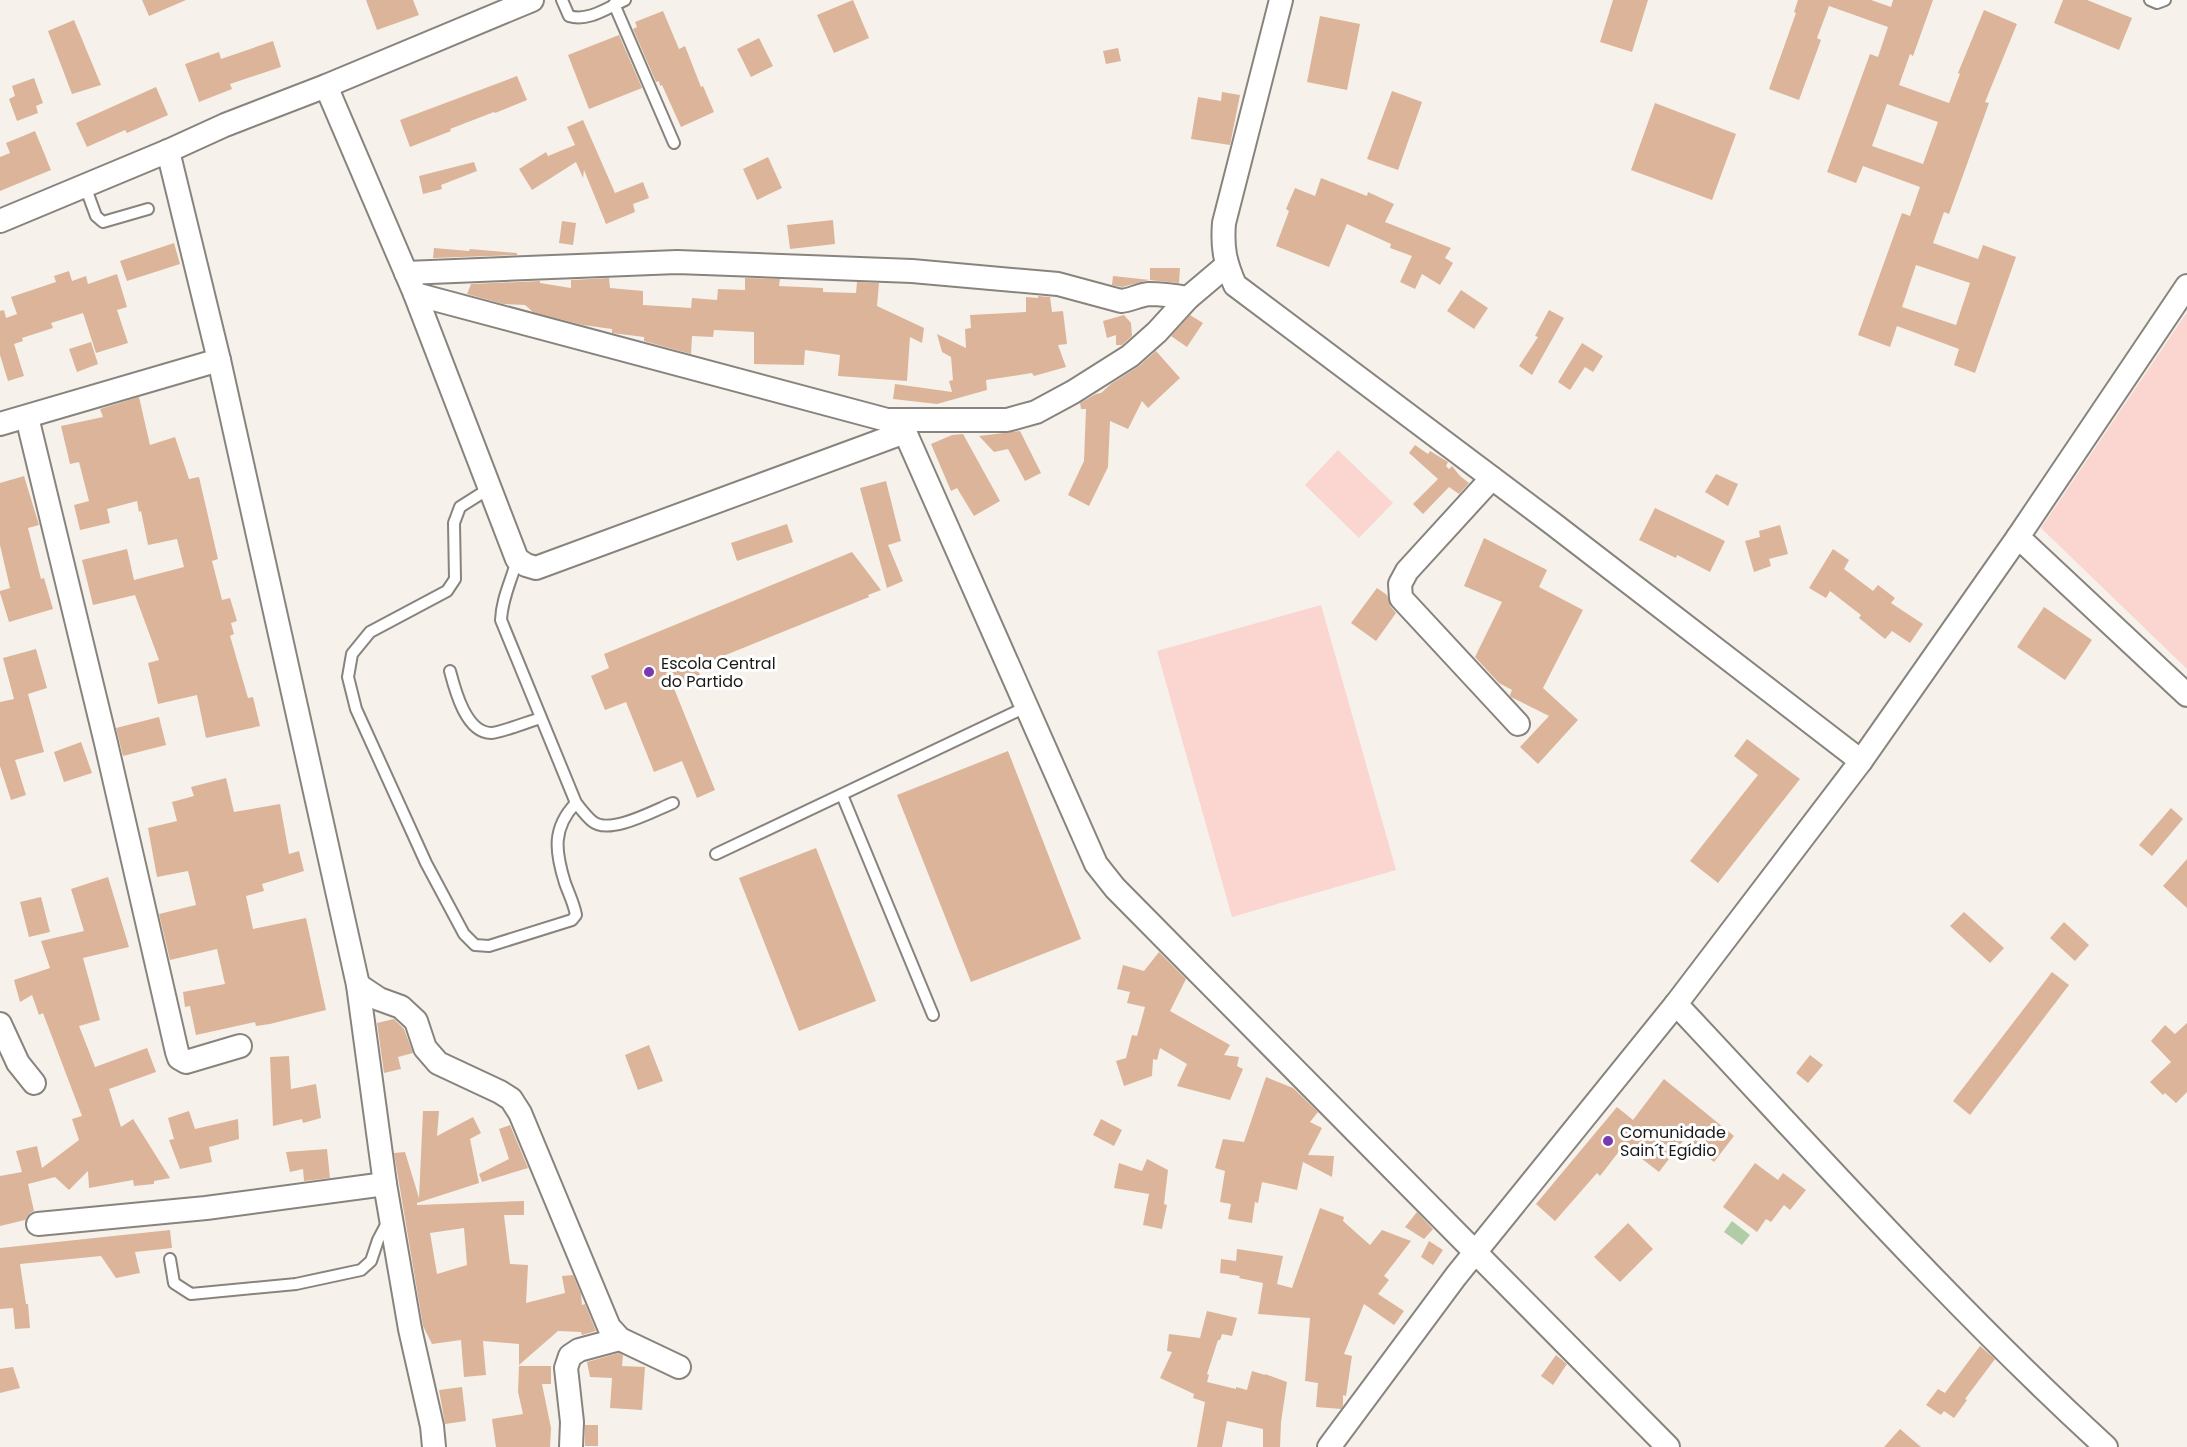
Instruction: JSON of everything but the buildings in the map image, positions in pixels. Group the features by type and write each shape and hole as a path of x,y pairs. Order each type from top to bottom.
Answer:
{"street":[{"path":"0,221 225,125 326,86 532,0"},
{"path":"1281,0 1224,223 1222,245 1227,265 1236,285 1861,761"},
{"path":"326,86 415,294 517,559 536,568 896,426 1007,420 1036,412 1074,392 1130,356 1157,332 1188,297 1227,265"},
{"path":"168,151 219,360 358,985 390,1215 410,1329 432,1426 434,1447"},
{"path":"406,273 677,262 912,271 1058,284 1121,300 1130,300 1149,294 1188,297"},
{"path":"1329,1447 1477,1252 1676,1004 1861,761 2018,537 2187,286"},
{"path":"415,294 896,426 1096,864 1115,888 1668,1447"},
{"path":"0,424 219,360"},
{"path":"27,417 179,1058 186,1062 240,1046"},
{"path":"1492,478 1407,571 1401,584 1401,598 1518,724"},
{"path":"2018,537 2187,695"},
{"path":"358,985 379,999 401,1007 416,1022 425,1048 438,1063 484,1084 511,1100 520,1113 600,1311 609,1327 620,1340 679,1367"},
{"path":"1676,1004 1959,1304 2106,1447"},
{"path":"0,1024 18,1063 34,1083"},
{"path":"38,1224 206,1208 385,1184"},
{"path":"571,1447 572,1422 566,1368 570,1356 579,1350 620,1340"}],"lane":[{"path":"562,0 569,16 578,19 593,15 620,2 674,143"},
{"path":"2150,0 2157,3 2165,0"},
{"path":"85,186 96,216 104,222 148,209"},
{"path":"490,488 460,507 454,523 455,579 447,591 370,632 352,654 348,677 356,709 426,863 464,934 475,945 489,946 572,920 576,915 557,853 558,831 566,814 576,802"},
{"path":"517,559 502,603 501,620 576,802 593,823 605,826 620,825 673,803"},
{"path":"450,671 458,701 475,727 491,733 541,718"},
{"path":"716,854 1026,707"},
{"path":"842,795 933,1015"},
{"path":"170,1259 174,1283 191,1294 297,1284 361,1270 371,1261 390,1215"}],"shaded area":[{"path":"2187,312 2187,669 2041,528"},
{"path":"1338,450 1393,503 1359,538 1305,485"},
{"path":"1321,605 1396,870 1232,917 1157,651"},
{"path":"1732,1221 1750,1235 1742,1245 1724,1232"}],"place":[{"name":"Escola Central do Partido","path":"649,672"},
{"name":"Comunidade Sain´t Egídio","path":"1608,1141"}]}
